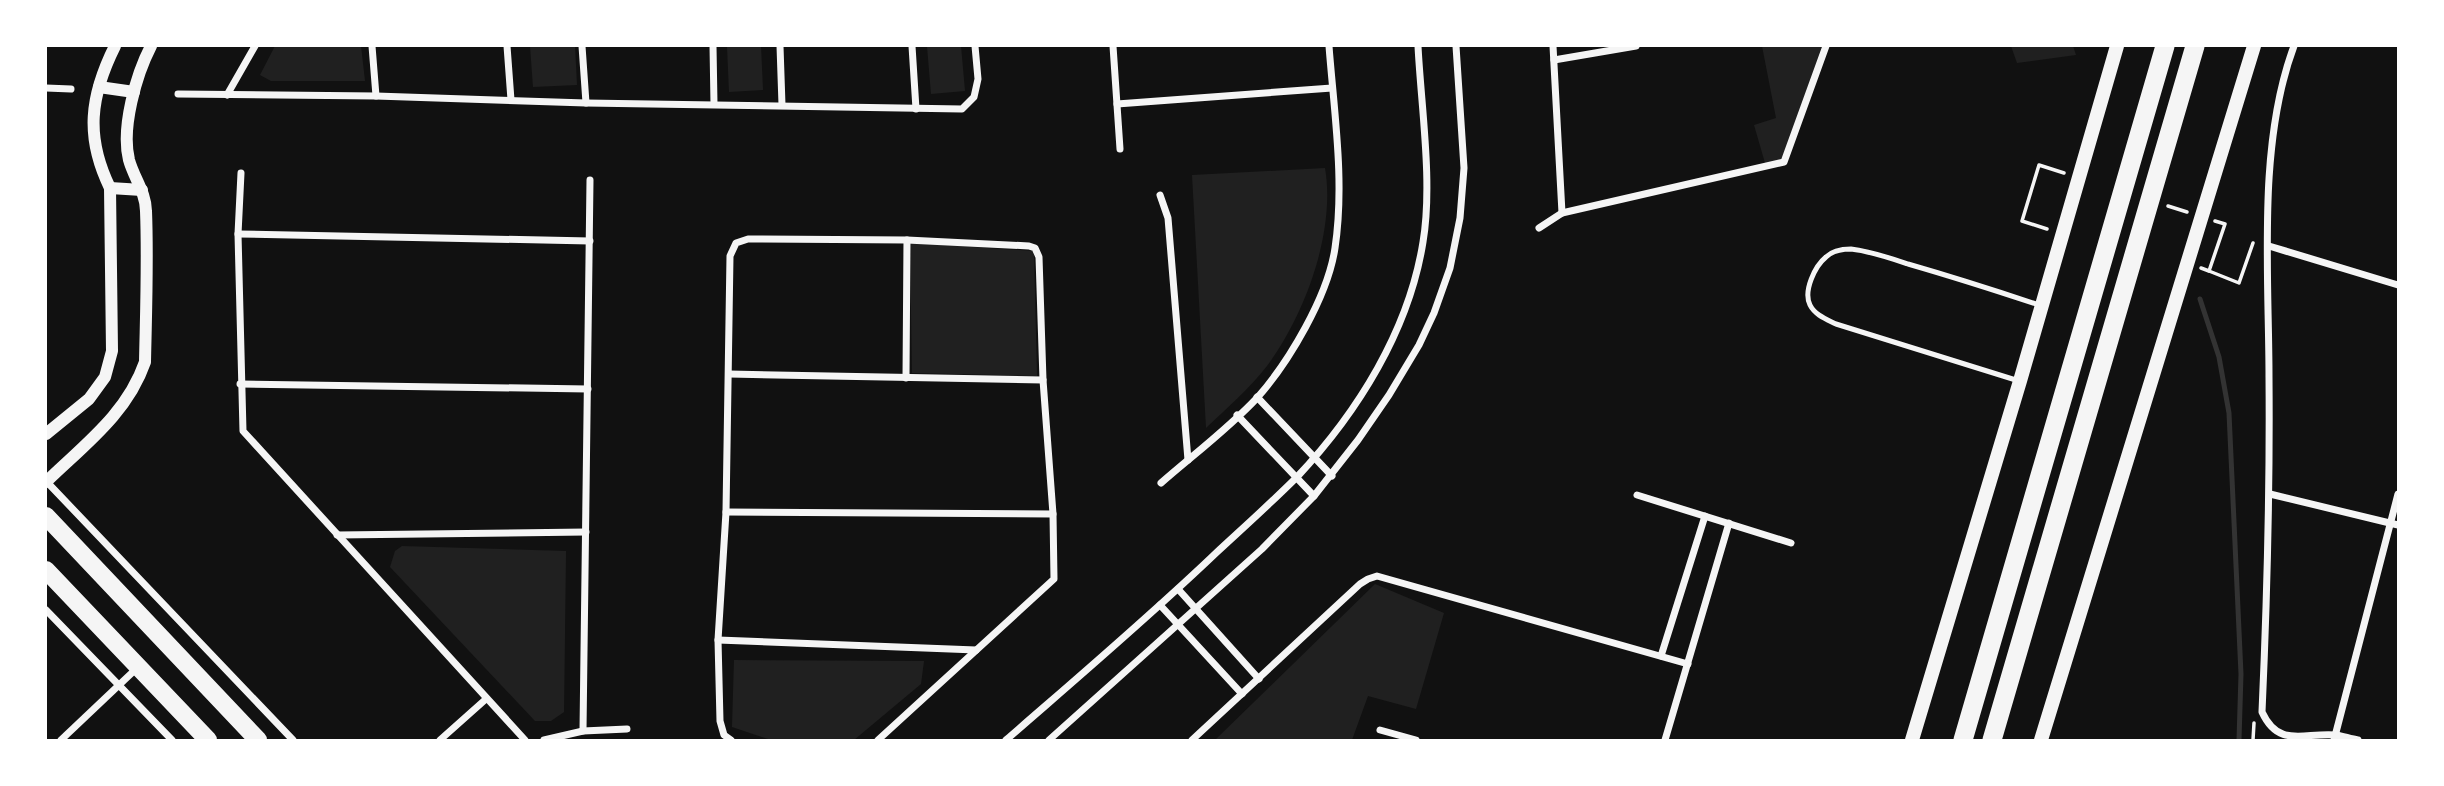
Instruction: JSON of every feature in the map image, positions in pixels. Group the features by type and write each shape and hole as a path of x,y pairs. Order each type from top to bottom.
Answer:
{"highway":[{"path":"1963,740 2165,46"},
{"path":"1992,740 2195,46"}],"main road":[{"path":"1912,740 2118,46"},
{"path":"2041,740 2253,46"},
{"path":"46,516 258,740"},
{"path":"46,570 208,740"}],"street":[{"path":"46,434 89,398 105,377 112,351 110,188 99,165 92,134 99,87 114,46"},
{"path":"151,46 134,92 127,136 128,158 142,190 146,208 145,362 138,384 120,411 46,482 293,740"},
{"path":"227,95 255,46"},
{"path":"372,46 376,96"},
{"path":"507,46 510,100"},
{"path":"582,46 586,103"},
{"path":"713,46 714,104"},
{"path":"780,46 782,105"},
{"path":"912,46 916,109"},
{"path":"178,94 962,110 974,97 978,79 975,46"},
{"path":"1113,46 1120,149"},
{"path":"1161,483 1257,397 1293,350 1317,304 1335,250 1339,190 1329,46"},
{"path":"1006,740 1178,589 1296,477 1351,411 1375,373 1394,337 1407,303 1423,241 1426,190 1418,46"},
{"path":"1049,740 1262,549 1314,496 1332,476 1389,395 1419,345 1450,268 1460,218 1464,168 1456,46"},
{"path":"1553,46 1562,213"},
{"path":"1554,60 1636,46"},
{"path":"1539,228 1562,213 1784,162 1826,46"},
{"path":"2294,46 2275,117 2269,184 2270,494 2262,712 2278,737 2358,740"},
{"path":"99,87 134,92"},
{"path":"46,88 71,89"},
{"path":"1117,104 1332,88"},
{"path":"242,173 238,234 243,431 525,740"},
{"path":"583,731 590,180"},
{"path":"110,188 142,190"},
{"path":"1160,195 1168,218 1188,460"},
{"path":"238,234 590,241"},
{"path":"731,740 724,735 720,721 718,640 726,512 730,256 736,243 748,239 907,240 1029,246 1035,248 1039,257 1054,579 878,740"},
{"path":"906,378 907,240"},
{"path":"2269,246 2399,285"},
{"path":"729,374 1043,380"},
{"path":"240,384 588,389"},
{"path":"1257,397 1332,476"},
{"path":"1237,415 1314,496"},
{"path":"2270,494 2395,524"},
{"path":"2335,738 2395,524 2399,494"},
{"path":"1637,495 1791,543"},
{"path":"726,512 1053,514"},
{"path":"1661,656 1705,516"},
{"path":"1665,740 1729,523"},
{"path":"337,535 586,532"},
{"path":"1192,740 1360,584 1377,576 1688,664"},
{"path":"1178,589 1259,679"},
{"path":"1160,605 1242,694"},
{"path":"46,610 173,740"},
{"path":"718,640 976,650"},
{"path":"61,740 138,667"},
{"path":"440,740 486,699"},
{"path":"544,740 583,731 627,729"},
{"path":"1380,730 1416,740"}],"lane":[{"path":"2020,381 1820,317 1810,306 1810,284 1824,258 1833,251 1849,249 1971,282 2042,306"}],"path":[{"path":"2039,164 2022,222 2062,234"},
{"path":"2209,271 2225,224"},
{"path":"2186,262 2239,283 2255,240 2269,246"}],"shaded area":[{"path":"275,46 361,46 365,81 271,81 260,75"},
{"path":"530,46 575,46 577,85 533,87"},
{"path":"727,46 761,46 763,90 729,92"},
{"path":"927,46 961,46 965,91 931,94"},
{"path":"1762,46 1822,46 1782,160 1765,163 1754,125 1776,118"},
{"path":"2011,46 2073,46 2076,55 2017,63"},
{"path":"1325,168 1327,193 1322,245 1305,298 1294,322 1267,366 1206,428 1192,175"},
{"path":"910,243 1034,251 1037,376 912,373"},
{"path":"402,546 566,551 564,712 551,721 535,721 390,567 395,551"},
{"path":"1375,584 1444,613 1416,709 1368,696 1352,740 1215,740"},
{"path":"734,660 924,661 921,684 854,740 771,740 732,727"}],"waterway":[{"path":"2200,299 2219,357 2229,413 2241,674 2239,740"}]}
